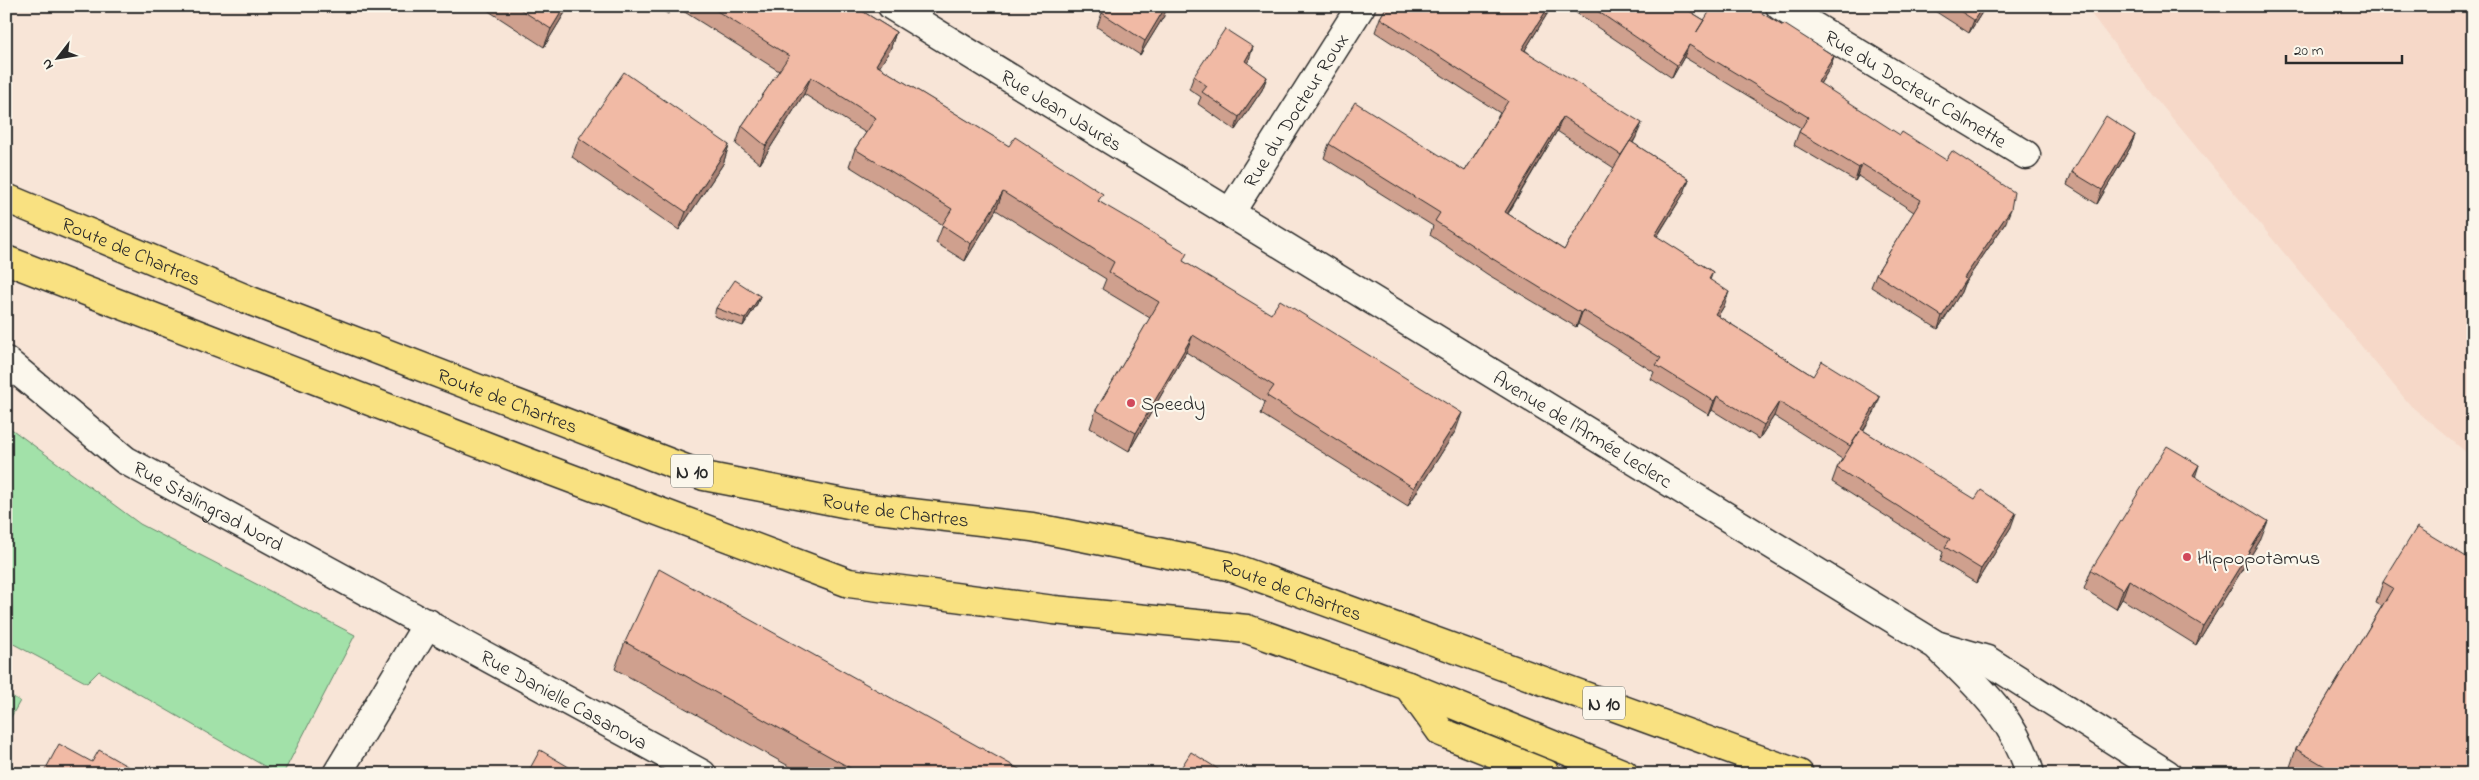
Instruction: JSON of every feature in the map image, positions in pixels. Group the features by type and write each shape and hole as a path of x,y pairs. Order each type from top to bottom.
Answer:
{"main road":[{"name":"Route de Chartres","path":"6,198 261,305 704,476 869,508 1032,527 1228,566 1799,774"},
{"name":"N 10","path":"6,260 522,460 850,583 1054,610 1247,629 1408,686 1624,774"},
{"path":"1408,686 1441,732 1546,774"}],"street":[{"name":"Rue Jean Jaurès","path":"892,6 1230,213"},
{"name":"Rue du Docteur Roux","path":"1230,213 1361,6"},
{"name":"Rue du Docteur Calmette","path":"1780,6 2026,155"},
{"name":"Avenue de l'Armée Leclerc","path":"1230,213 1936,645 1976,684 2002,714 2024,751 2030,774"},
{"name":"Rue Stalingrad Nord","path":"6,361 125,460 428,623"},
{"path":"337,774 428,623"},
{"name":"Rue Danielle Casanova","path":"428,623 702,774"},
{"name":"Avenue de l'Armée Leclerc","path":"1936,645 1987,660 2167,774"}],"shaded area":[{"path":"2085,6 2473,6 2473,458 2411,406 2153,95"}],"green space":[{"path":"6,425 140,524 355,635 283,774 278,774 99,671 87,683 6,640"},
{"path":"6,693 20,701 6,726"}],"building":[{"path":"515,6 565,6 551,29"},
{"path":"709,6 854,6 896,32 876,65 1009,146 1015,137 1103,194 1098,201 1187,253 1183,261 1271,314 1280,300 1462,413 1414,488 1267,396 1274,386 1193,335 1136,433 1096,410 1159,302 1109,272 1114,262 1003,192 971,244 942,225 952,209 855,149 876,118 811,77 766,146 742,126 789,56"},
{"path":"1106,6 1166,6 1145,41 1102,13"},
{"path":"1387,6 1549,6 1522,49 1642,123 1630,141 1689,179 1655,235 1713,272 1709,279 1729,292 1715,314 1813,376 1822,361 1880,397 1861,429 1975,499 1981,490 2016,513 1981,569 1945,547 1950,539 1837,468 1860,431 1850,446 1779,402 1764,425 1717,396 1714,401 1656,365 1661,358 1583,310 1581,313 1493,259 1435,221 1440,213 1329,144 1355,102 1465,171 1508,101 1380,18","holes":["1563,117 1621,155 1628,145 1564,250 1505,212"]},
{"path":"1590,6 1681,6 1704,20 1696,33 1713,6 1750,6 1783,26 1784,24 1834,56 1818,82 1900,135 1902,132 1946,160 1952,151 2014,192 2011,209 1964,278 1966,279 1942,316 1876,274 1921,200 1862,164 1859,168 1799,132 1808,117 1689,45 1677,65"},
{"path":"1952,6 1983,6 1974,20"},
{"path":"1225,29 1253,47 1245,61 1267,77 1239,117 1202,92 1207,86 1194,76"},
{"path":"624,72 729,145 686,212 579,138"},
{"path":"2106,116 2135,135 2102,190 2072,172"},
{"path":"735,280 760,296 745,319 716,308"},
{"path":"2167,446 2199,465 2193,475 2268,521 2203,626 2129,580 2123,590 2091,570"},
{"path":"2417,527 2473,561 2473,774 2338,774 2296,749 2393,588 2383,582"},
{"path":"659,569 1028,774 861,774 625,642"},
{"path":"59,744 92,762 99,750 141,774 43,774"},
{"path":"540,750 579,773 579,774 527,774"},
{"path":"1191,752 1226,774 1177,774"}],"place":[{"name":"Speedy","path":"1131,403"},
{"name":"Hippopotamus","path":"2187,557"}]}
